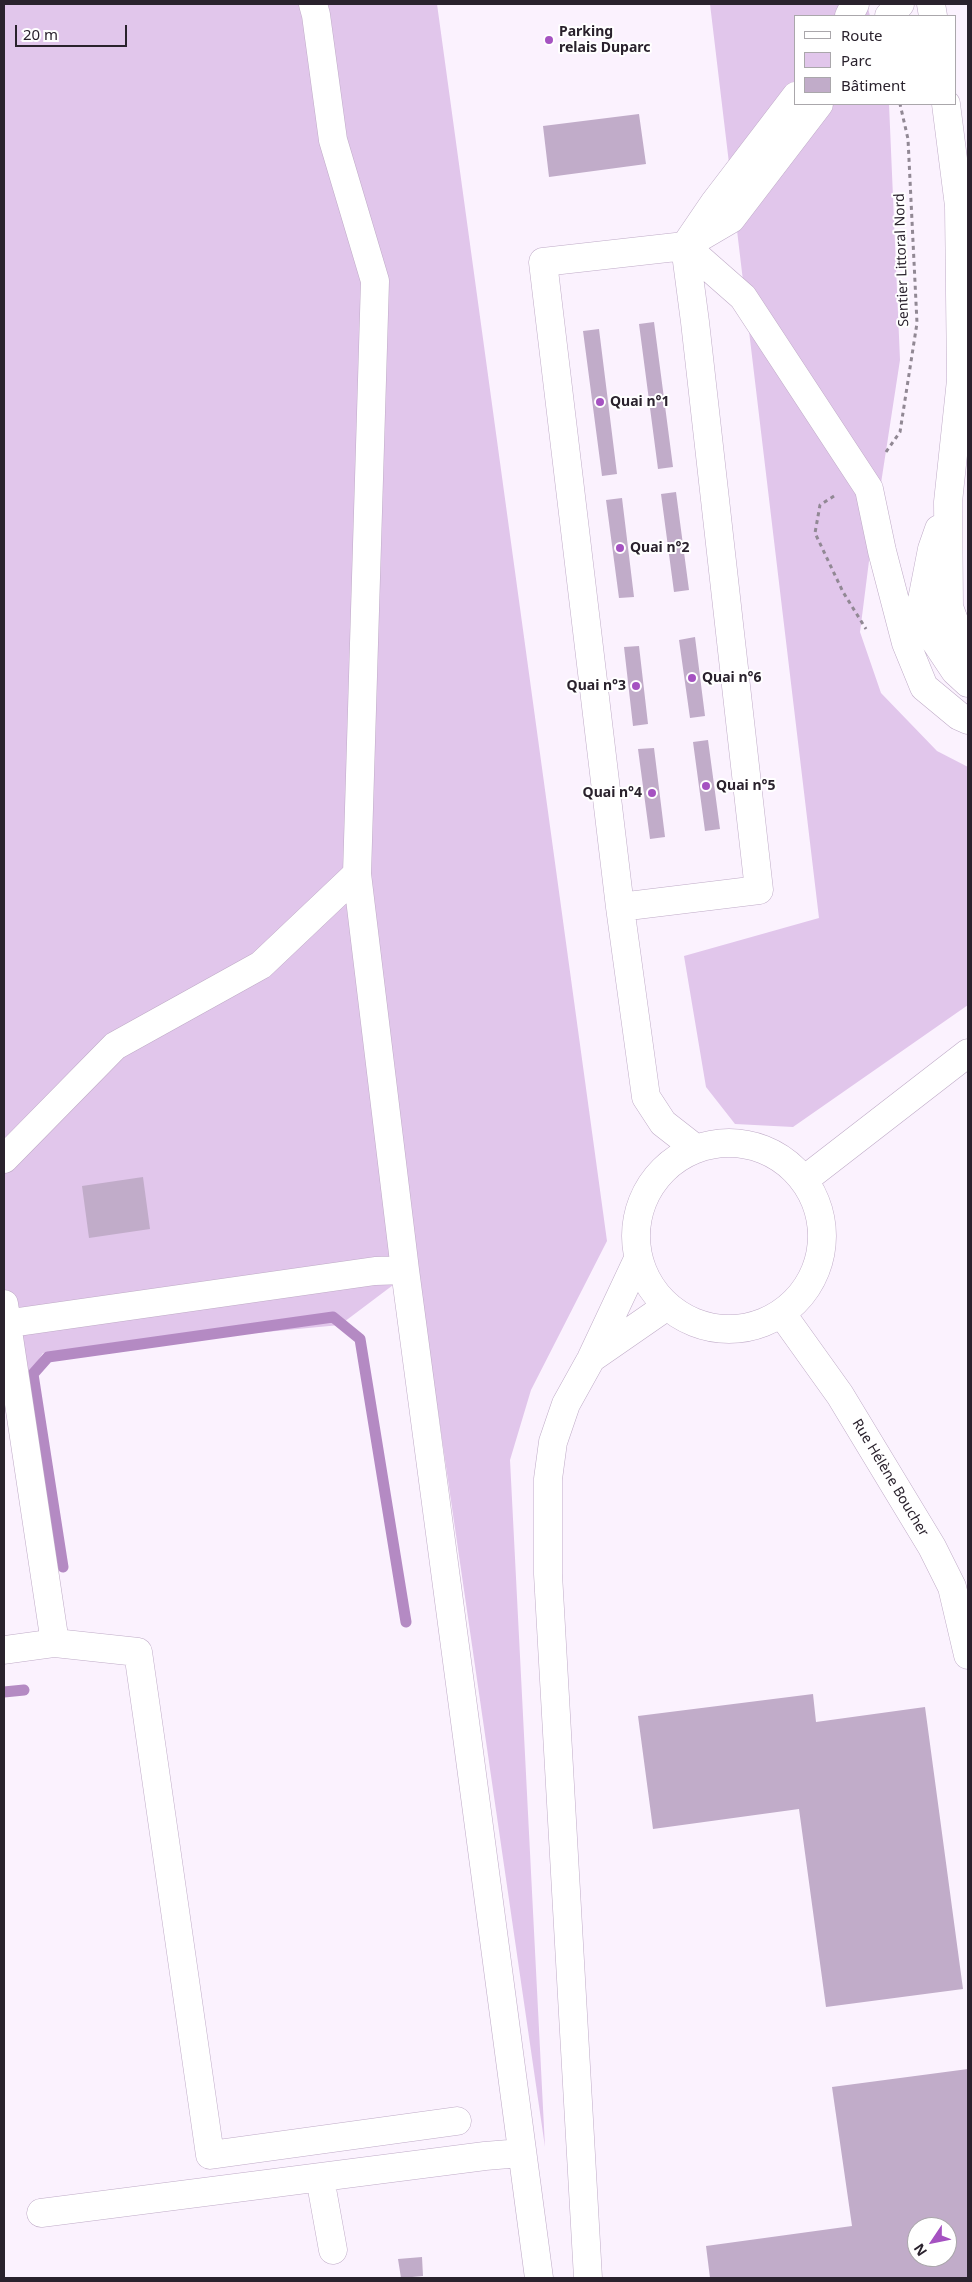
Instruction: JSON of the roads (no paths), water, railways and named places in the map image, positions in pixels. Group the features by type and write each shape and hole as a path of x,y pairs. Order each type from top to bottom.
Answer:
{"street":[{"path":"313,4 333,140 375,281 357,874 405,1270 539,2278"},
{"path":"890,15 900,4"},
{"path":"620,907 758,890 685,246 715,202 794,99"},
{"path":"695,1148 663,1123 646,1097 620,907 543,262 685,246 731,219 818,105"},
{"path":"946,105 959,206 961,380 948,502 949,606 964,648 968,651"},
{"path":"685,246 743,297 869,489 882,551 906,642 924,687 959,716 968,720"},
{"path":"948,502 932,549 922,600 931,635 955,671 968,683"},
{"path":"4,1159 115,1046 261,966 357,874"},
{"path":"804,1180 968,1053"},
{"path":"731,1142 759,1147 784,1160 804,1180 818,1207 822,1237 818,1267 804,1293 782,1314 754,1327 724,1330 693,1323 667,1306 649,1285 638,1259 635,1230 641,1202 651,1181 677,1157 695,1148 731,1142"},
{"path":"588,2278 548,1574 548,1479 553,1442 566,1404 591,1359 638,1259"},
{"path":"55,1642 5,1317 375,1271 405,1270"},
{"path":"591,1359 667,1306"},
{"name":"Rue Hélène Boucher","path":"782,1314 840,1395 932,1547 960,1585 968,1655"},
{"path":"4,1650 55,1642 138,1652 210,2155 457,2121"},
{"path":"41,2213 521,2153"},
{"path":"320,2178 333,2250"}],"waterway":[{"path":"63,1567 33,1374 48,1357 333,1317 360,1339 406,1622"},
{"path":"4,1692 24,1690"}],"place":[{"name":"Parking relais Duparc","path":"549,40"},
{"name":"Quai n°1","path":"600,402"},
{"name":"Quai n°2","path":"620,548"},
{"name":"Quai n°6","path":"692,678"},
{"name":"Quai n°3","path":"636,686"},
{"name":"Quai n°5","path":"706,786"},
{"name":"Quai n°4","path":"652,793"}]}
